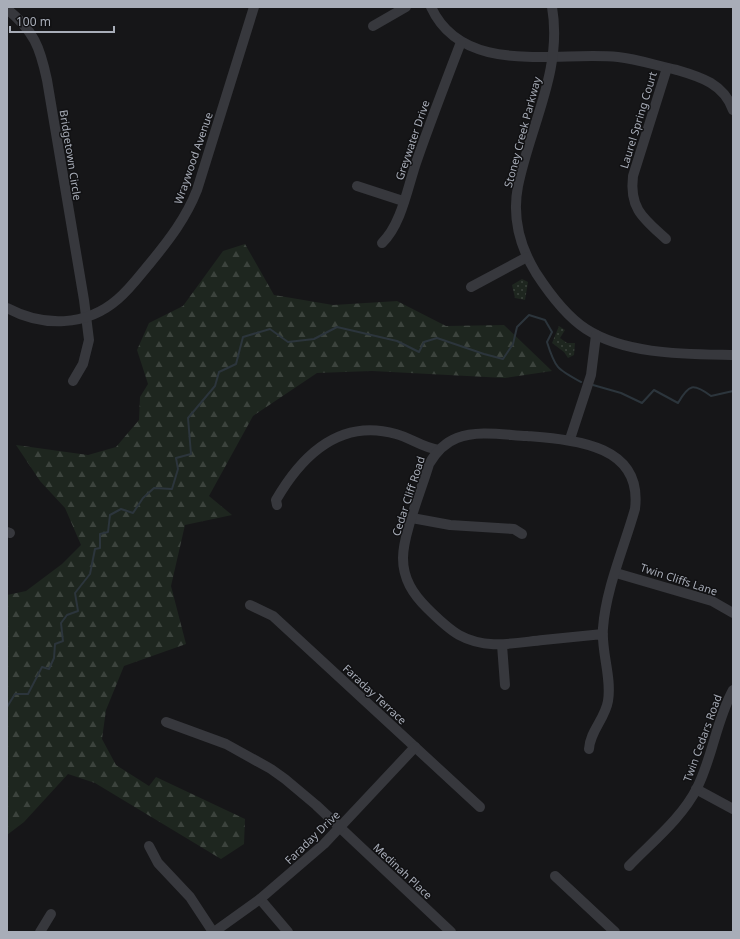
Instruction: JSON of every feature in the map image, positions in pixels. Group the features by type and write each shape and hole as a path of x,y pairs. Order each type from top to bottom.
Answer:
{"street":[{"name":"Wraywood Avenue","path":"7,308 20,315 43,321 68,321 86,317 109,306 127,291 169,241 186,213 201,178 254,7"},
{"path":"373,26 406,7"},
{"path":"431,7 442,27 461,42 483,51 528,56 617,57 667,68 692,74 713,84 726,95 733,110"},
{"name":"Stoney Creek Parkway","path":"552,7 554,27 553,56 550,74 524,162 516,198 518,228 527,257 540,279 568,314 581,326 596,335 650,351 733,355"},
{"name":"Bridgetown Circle","path":"7,9 16,16 32,35 42,57 89,340 87,353 83,364 73,381"},
{"name":"Greywater Drive","path":"382,244 392,233 461,42"},
{"name":"Laurel Spring Court","path":"666,239 643,218 638,211 632,196 632,185 633,176 667,68"},
{"path":"357,186 403,201"},
{"path":"471,287 527,257"},
{"path":"570,440 591,375 596,335"},
{"path":"277,505 276,500 296,468 315,451 338,437 359,432 382,431 407,437 425,447 439,450"},
{"name":"Cedar Cliff Road","path":"589,749 591,735 605,711 608,695 603,634 605,614 635,509 637,495 633,479 625,466 610,454 570,440 506,434 474,435 451,441 439,450 429,464 406,540 403,561 405,574 416,596 443,624 461,636 485,644 502,645 603,634"},
{"path":"412,518 450,525 514,529 522,534"},
{"name":"Twin Cliffs Lane","path":"616,573 706,599 733,613"},
{"name":"Faraday Terrace","path":"250,605 273,616 480,807"},
{"path":"502,645 505,685"},
{"name":"Twin Cedars Road","path":"629,866 682,809 696,789 705,769 719,722 733,690"},
{"name":"Medinah Place","path":"166,722 226,744 271,769 300,791 451,932"},
{"name":"Faraday Drive","path":"213,932 260,899 300,865 339,829 415,747"},
{"path":"696,789 733,809"},
{"path":"149,846 158,863 190,897 213,932"},
{"path":"555,876 615,932"},
{"path":"260,899 288,932"},
{"path":"40,932 50,914"}],"green space":[{"path":"245,244 274,295 333,305 397,301 446,326 504,325 552,371 505,378 372,371 317,373 253,416 209,496 232,515 185,525 171,586 186,644 124,666 106,710 102,739 116,765 149,786 156,777 245,819 244,844 221,859 95,783 68,774 24,822 7,835 7,595 26,591 62,564 81,545 65,508 40,481 16,445 88,455 116,447 139,420 140,397 148,384 137,350 149,323 183,306 223,251"},
{"path":"522,279 528,282 525,300 515,298 512,285"},
{"path":"559,326 565,330 560,338 567,343 575,343 574,355 568,358 564,352 552,343"}],"waterway":[{"path":"7,707 15,694 28,694 42,667 49,669 54,658 55,644 63,641 61,623 67,615 78,611 75,593 90,574 95,549 100,548 100,534 108,532 110,515 121,509 133,513 143,498 154,488 172,489 178,469 176,458 191,454 188,418 215,386 219,372 236,364 243,337 270,329 288,342 314,339 337,327 397,341 419,352 424,342 437,338 503,359 513,344 517,327 529,315 545,320 552,332 547,342 555,363 567,374 581,382"},
{"path":"593,385 621,393 642,403 654,390 678,403 685,392 696,387 711,396 733,391"}]}
